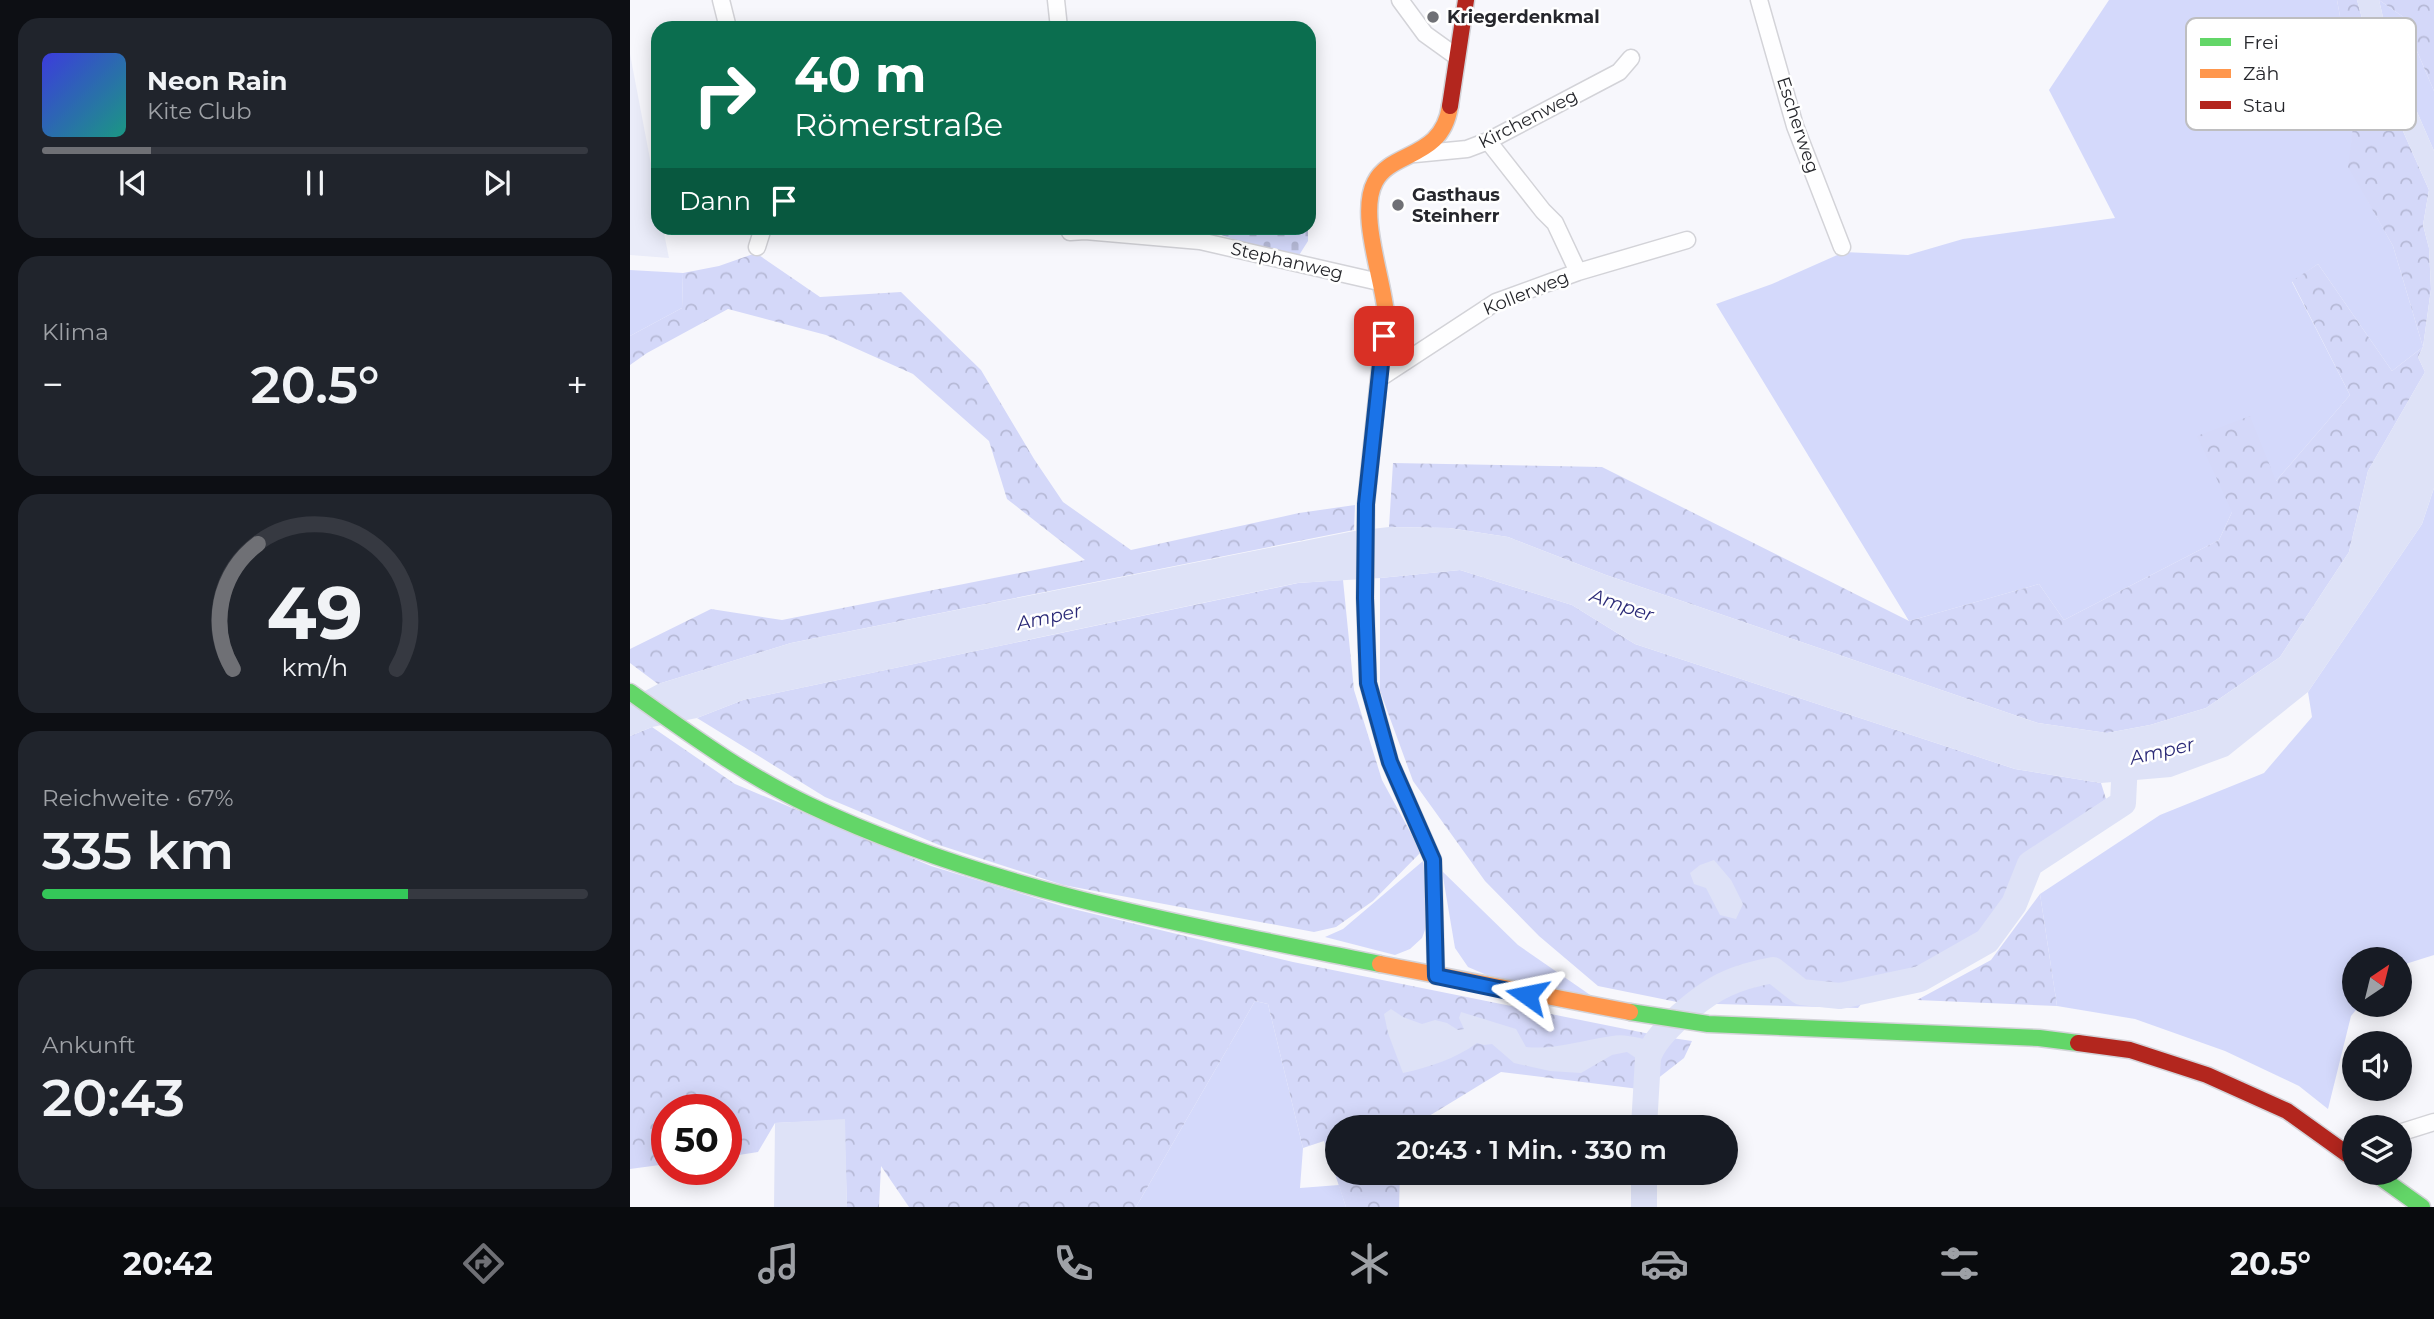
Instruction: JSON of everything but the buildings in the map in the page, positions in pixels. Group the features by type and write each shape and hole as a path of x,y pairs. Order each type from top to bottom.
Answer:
{"main road":[{"path":"1436,976 1433,860 1390,762 1368,683 1366,504 1386,315 1378,282 1368,204 1376,181 1390,166 1415,154 1436,138 1448,119 1466,0"},
{"path":"630,692 737,766 809,805 905,846 981,871 1145,916 1527,995 1668,1019 2039,1038 2130,1051 2207,1075 2287,1111 2342,1150"},
{"path":"2391,1185 2422,1207"}],"street":[{"path":"721,0 726,21"},
{"path":"1056,0 1058,21"},
{"path":"1401,0 1425,34 1457,57"},
{"name":"Escherweg","path":"1759,0 1795,126 1842,247"},
{"name":"Kirchenweg","path":"1415,154 1467,149 1488,141 1619,72 1631,58"},
{"path":"1488,141 1555,223 1578,272"},
{"path":"757,247 761,235"},
{"name":"Stephanweg","path":"1135,235 1200,241 1378,282"},
{"name":"Kollerweg","path":"1380,378 1496,302 1578,272 1687,240"},
{"path":"2412,1129 2434,1122"}],"shaded area":[{"path":"630,54 651,164 651,235 664,235 669,258 630,255"}],"green space":[{"path":"2109,0 2337,0 2340,18 2186,18 2186,130 2353,130 2349,167 2393,246 2423,347 2392,371 2318,264 2292,282 2350,395 2276,481 2232,512 2219,540 2064,620 2039,584 1909,621 1716,304 1772,284 1844,252 1908,255 1963,239 2115,218 2049,90"},
{"path":"2337,0 2357,0 2362,18 2340,18"},
{"path":"2379,0 2403,18 2383,18"},
{"path":"2379,0 2434,0 2434,91 2416,49 2416,18 2402,16"},
{"path":"2416,49 2434,91 2434,151 2416,110"},
{"path":"2353,130 2402,130 2429,190 2423,225 2429,248 2431,289 2423,347 2393,246 2348,167"},
{"path":"1221,235 1308,235 1308,241 1296,260"},
{"path":"756,253 820,297 901,292 981,370 1063,502 1131,550 1299,513 1355,505 1354,530 791,643 658,684 630,663 630,649 711,609 782,620 1085,560 1007,499 989,441 913,374 826,335 728,309 630,365 630,336 682,308 683,273 719,266"},
{"path":"2318,264 2392,371 2423,347 2418,357 2425,372 2368,471 2349,552 2280,657 2206,708 2150,725 2107,733 2038,723 1606,575 1508,537 1449,528 1389,527 1393,463 1602,467 1909,621 2039,584 2064,620 2219,540 2232,512 2197,436 2250,416 2276,481 2350,395 2292,281"},
{"path":"630,270 683,273 682,308 630,336"},
{"path":"2434,488 2434,955 2412,962 2412,947 2342,947 2342,1017 2351,1017 2347,1031 2342,1031 2342,1052 2328,1109 2299,1086 2225,1051 2135,1019 2057,1006 2040,894 2160,815 2264,773 2312,717 2308,692 2422,524"},
{"path":"1460,570 1572,605 1635,644 2015,769 2101,783 2106,799 2023,857 2003,901 1979,935 1918,973 1868,996 1858,1008 1682,1003 1598,986 1539,936 1485,881 1413,781 1380,691 1380,578"},
{"path":"1343,580 1354,690 1382,780 1421,852 1373,901 1336,927 1314,932 1063,885 939,845 825,797 697,718 743,700 1298,583"},
{"path":"652,727 735,784 931,866 1065,907 1293,962 1650,1034 1639,1089 1501,1072 1431,1115 1325,1115 1325,1144 1324,1141 1303,1148 1268,1004 1255,1001 1136,1207 909,1207 881,1166 879,1207 847,1207 844,1120 775,1123 758,1152 742,1154 742,1094 651,1094 651,1166 630,1169 630,736"},
{"path":"1423,861 1429,919 1422,938 1410,949 1395,955 1325,937 1343,929"},
{"path":"1442,871 1518,945 1596,999 1489,976 1468,967 1455,948"},
{"path":"2040,894 2057,1006 1917,1000 1991,960"},
{"path":"1255,1001 1268,1004 1303,1148 1300,1188 1339,1185 1346,1207 1136,1207"},
{"path":"1665,1037 1692,1041 1684,1058 1652,1083"},
{"path":"1339,1185 1400,1185 1399,1207 1346,1207"}],"water":[{"path":"2357,0 2379,0 2383,18 2362,18"},
{"name":"Amper","path":"2416,110 2434,151 2434,488 2422,524 2308,692 2228,756 2171,777 2101,783 2015,769 1635,644 1572,605 1460,570 1297,583 743,700 697,718 652,727 630,736 630,699 658,684 791,643 1354,531 1389,527 1449,528 1508,537 1606,575 2038,723 2107,733 2150,725 2206,708 2280,657 2349,552 2368,471 2425,372 2418,357 2423,347 2431,289 2429,248 2423,225 2429,190 2402,130 2416,130"},
{"path":"1714,860 1731,880 1743,904 1736,919 1720,915 1706,888 1694,884 1690,873 1700,865"},
{"path":"1391,1009 1422,1024 1435,1020 1458,1030 1464,1029 1459,1018 1461,1012 1516,1029 1526,1047 1558,1046 1618,1035 1660,1041 1649,1086 1642,1086 1639,1060 1627,1052 1612,1055 1581,1073 1550,1071 1514,1063 1492,1044 1477,1043 1442,1062 1403,1073 1384,1014"},
{"path":"845,1119 847,1207 774,1207 775,1123"}],"waterway":[{"name":"Amper","path":"1645,1115 1648,1058 1652,1048 1669,1026 1726,984 1773,970 1801,992 1840,996 1920,979 1987,941 2014,904 2030,864 2123,803 2125,761"},
{"path":"1644,1185 1644,1207"}],"traffic: fast":[{"path":"1383,340 1366,504 1368,683 1390,762 1433,860 1436,976"},
{"path":"630,692 717,753 762,780 809,805 877,835 947,860 1090,902 1380,964"},
{"path":"1630,1012 1708,1024 2039,1038 2078,1043"},
{"path":"2391,1185 2422,1207"}],"traffic: slow":[{"path":"1383,340 1386,314 1370,228 1370,195 1382,172 1437,136 1445,123 1450,106"},
{"path":"1380,964 1630,1012"}],"traffic: jam":[{"path":"1450,106 1466,0"},
{"path":"2078,1043 2130,1050 2207,1075 2287,1111 2342,1150"}],"place":[{"name":"Kriegerdenkmal","path":"1433,17"},
{"name":"Gasthaus Steinherr","path":"1398,205"}],"route":[{"path":"1384,336 1366,504 1368,683 1390,762 1433,860 1436,976 1527,995"}]}
